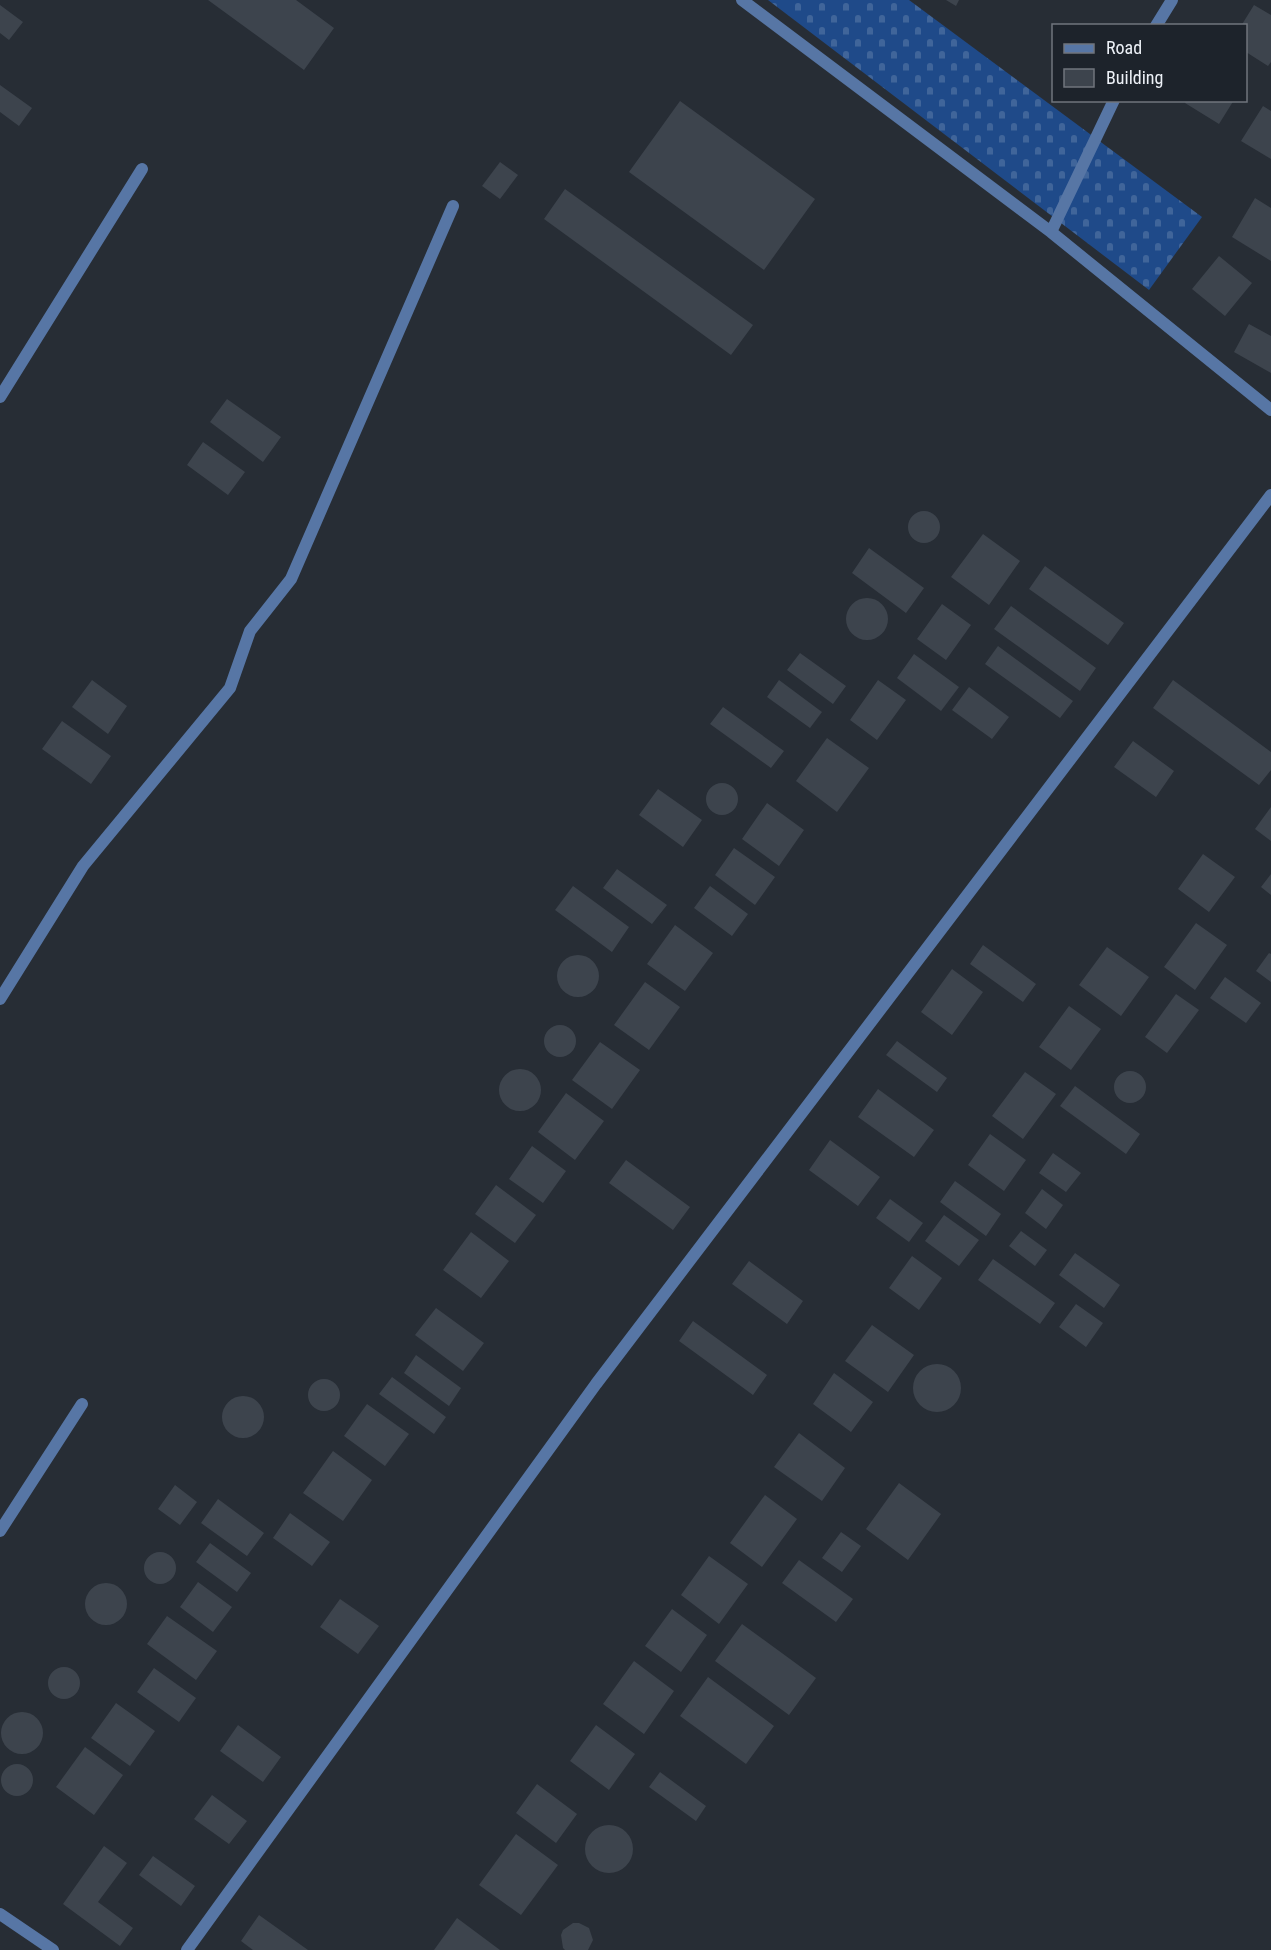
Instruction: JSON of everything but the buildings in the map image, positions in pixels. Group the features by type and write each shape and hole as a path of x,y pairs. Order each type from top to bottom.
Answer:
{"street":[{"path":"741,0 1051,232 1271,410"},
{"path":"1157,24 1172,0"},
{"path":"1051,232 1113,102"},
{"path":"0,397 142,169"},
{"path":"0,999 83,866 230,688 250,631 291,579 453,206"},
{"path":"187,1950 596,1384 1271,495"},
{"path":"0,1531 82,1404"},
{"path":"0,1914 53,1950"}],"green space":[{"path":"768,0 909,0 1202,217 1149,290"}]}
